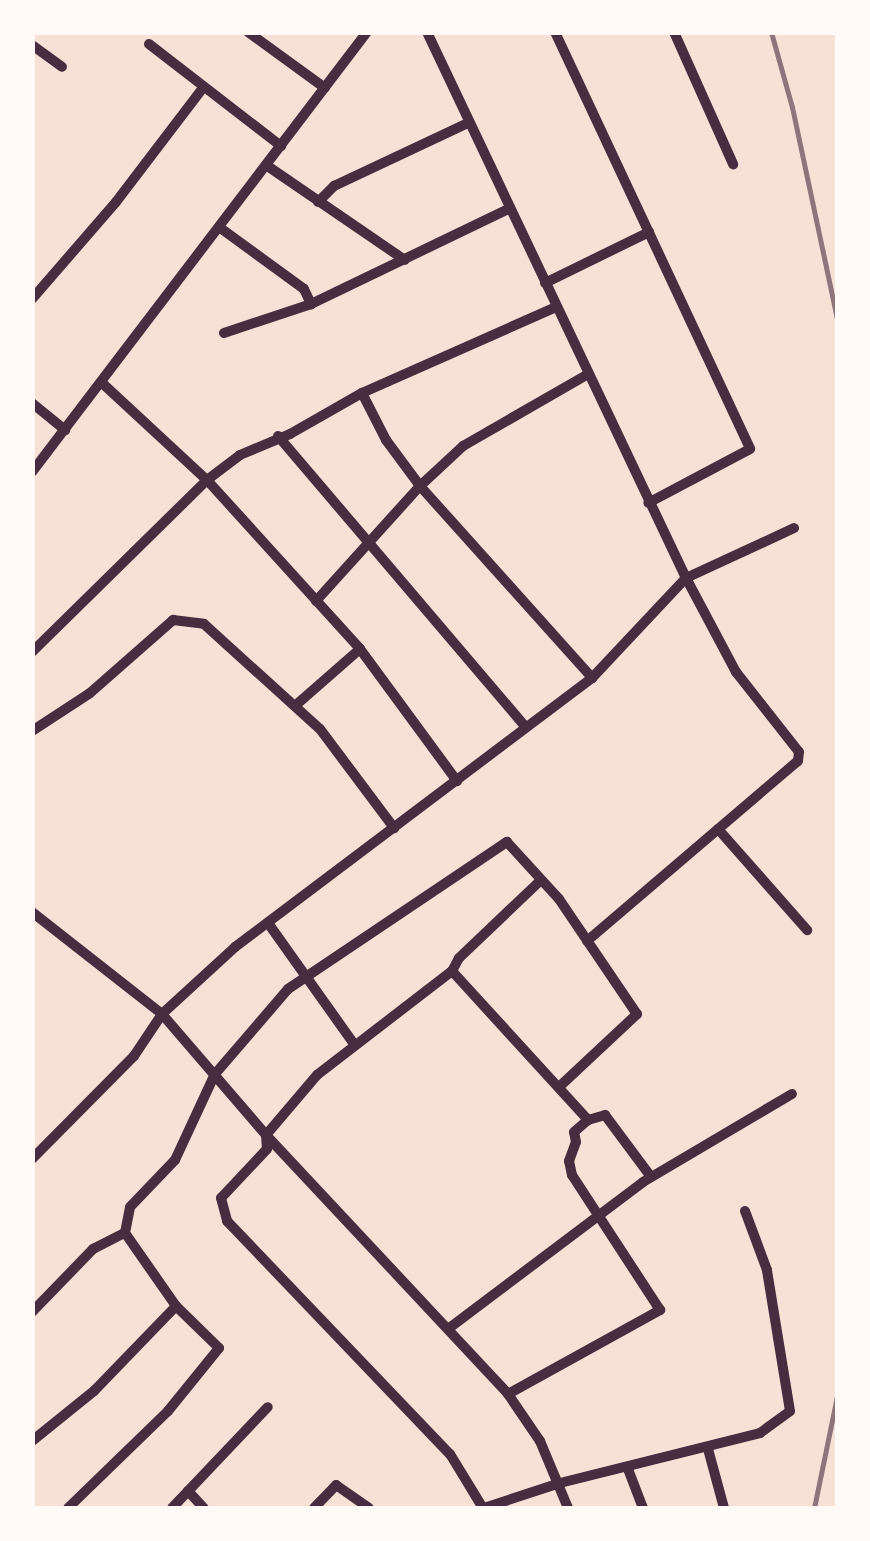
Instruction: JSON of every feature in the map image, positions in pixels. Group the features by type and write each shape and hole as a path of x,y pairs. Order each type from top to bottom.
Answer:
{"street":[{"path":"248,32 325,88"},
{"path":"32,472 368,32"},
{"path":"427,32 686,578 736,672 799,752 798,760 586,941"},
{"path":"555,32 750,449 648,503"},
{"path":"674,32 733,164"},
{"path":"149,44 281,146"},
{"path":"32,45 62,67"},
{"path":"32,299 116,202 204,88"},
{"path":"318,202 334,186 468,124"},
{"path":"266,165 404,260"},
{"path":"224,333 311,304 508,208"},
{"path":"219,227 304,290 311,304"},
{"path":"545,283 649,232"},
{"path":"32,652 207,480 240,455 290,434 362,393 556,307"},
{"path":"316,601 420,486 463,446 588,374"},
{"path":"101,382 207,480 360,648 457,781"},
{"path":"362,393 386,440 420,486 592,678"},
{"path":"32,403 65,430"},
{"path":"278,436 372,542 526,728"},
{"path":"32,1159 134,1056 162,1014 268,923 592,678 686,578 794,528"},
{"path":"32,730 90,693 173,620 204,624 296,705 394,828"},
{"path":"296,705 360,648"},
{"path":"718,828 808,930"},
{"path":"68,1508 168,1411 219,1348 176,1306 124,1233 130,1207 174,1160 214,1074 288,989 507,842 541,880 637,1014 560,1086"},
{"path":"541,880 459,958 452,971 317,1075 266,1135 267,1149 221,1198 228,1220 456,1461 483,1508 560,1483 708,1449 760,1432 790,1411 767,1270 745,1210"},
{"path":"32,912 162,1014 266,1135 508,1394 540,1442 568,1508"},
{"path":"268,923 354,1044"},
{"path":"452,971 588,1120"},
{"path":"448,1329 524,1275 596,1215 792,1094"},
{"path":"508,1394 660,1310 572,1176 569,1162 576,1142 574,1132 588,1120 605,1115 651,1178"},
{"path":"32,1312 94,1249 124,1233"},
{"path":"32,1441 94,1391 176,1306"},
{"path":"172,1508 268,1407"},
{"path":"708,1449 724,1508"},
{"path":"628,1469 642,1508"},
{"path":"314,1508 336,1486 369,1508"},
{"path":"188,1491 204,1508"}],"railway":[{"path":"771,32 792,107 838,323"},
{"path":"814,1508 838,1391"}]}
